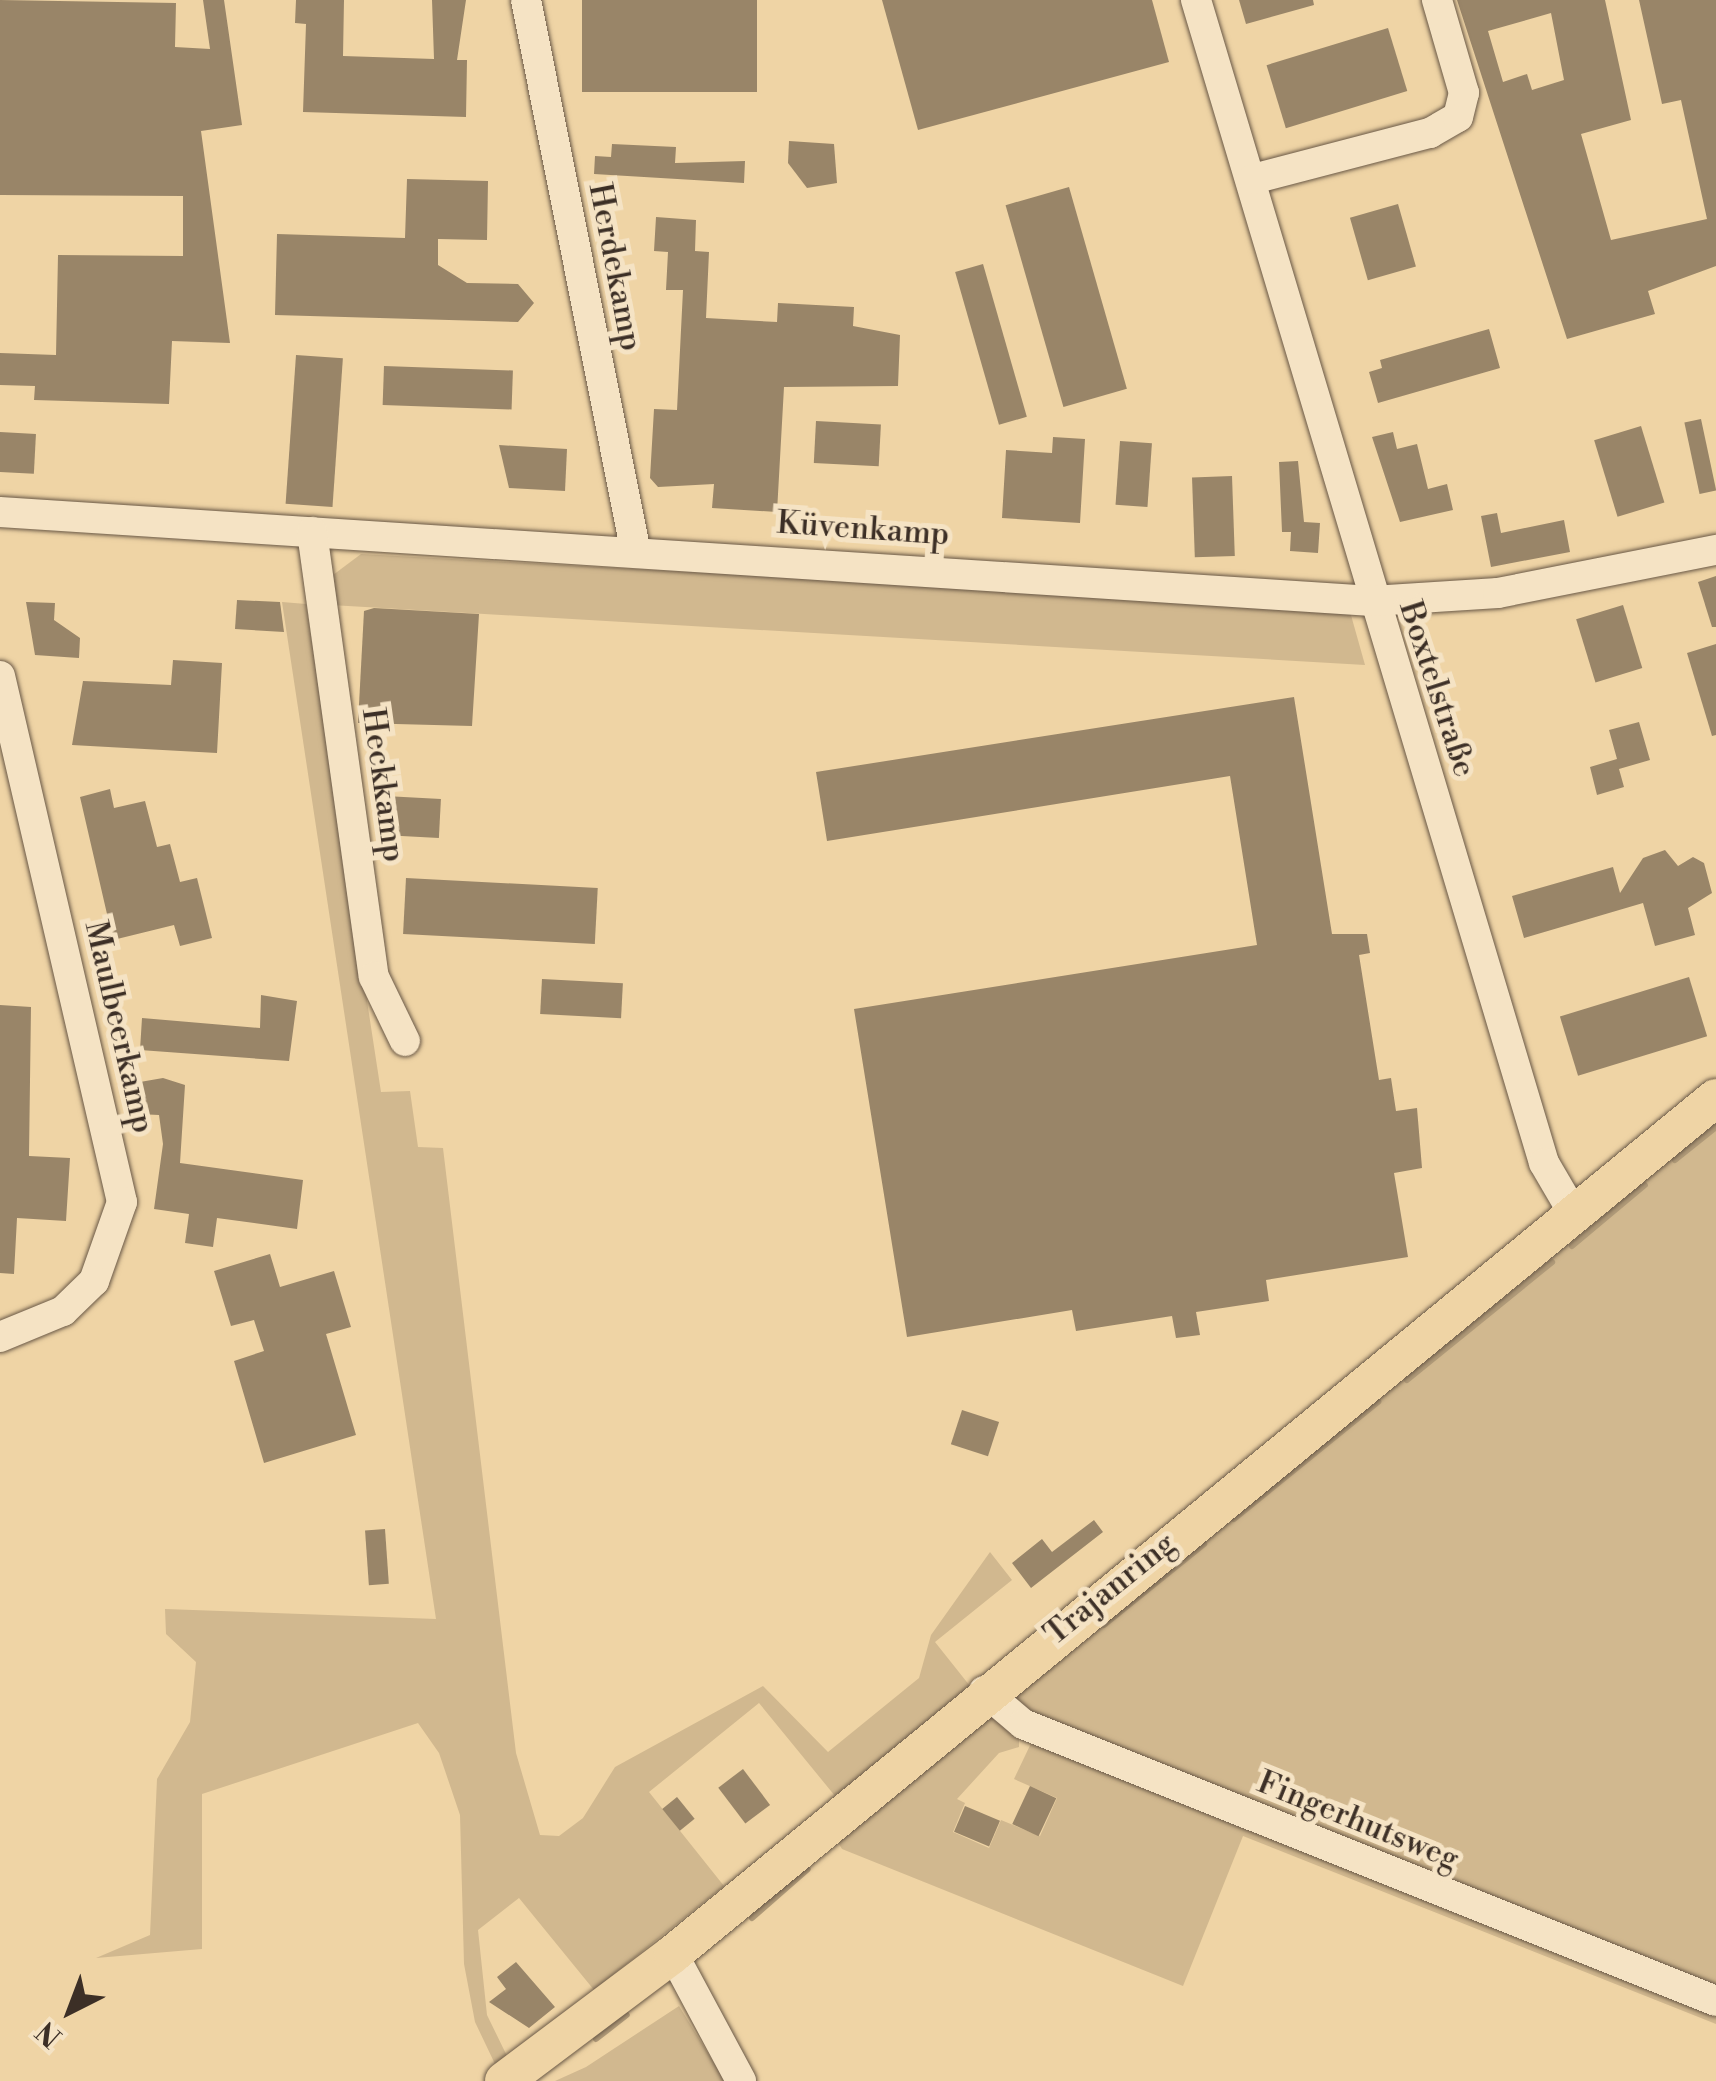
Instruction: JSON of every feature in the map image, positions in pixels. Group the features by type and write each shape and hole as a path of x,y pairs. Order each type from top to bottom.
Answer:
{"main road":[{"name":"Trajanring","path":"504,2081 673,1954 984,1691 1716,1098"}],"street":[{"name":"Herdekamp","path":"526,0 635,548"},
{"name":"Boxtelstraße","path":"1196,0 1253,180 1372,601 1544,1164 1572,1212"},
{"path":"1253,180 1430,133 1458,117 1464,93 1436,0"},
{"name":"Küvenkamp","path":"0,512 635,548 1372,601 1498,594 1716,550"},
{"name":"Heckkamp","path":"312,532 374,977 405,1041"},
{"name":"Maulbeerkamp","path":"0,676 122,1202 94,1281 64,1312 0,1337"},
{"name":"Fingerhutsweg","path":"984,1691 1023,1724 1716,2001"},
{"path":"673,1954 741,2081"}],"shaded area":[{"path":"361,554 1349,608 1365,665 331,605 329,578"},
{"path":"282,602 306,604 381,1092 410,1091 418,1147 443,1148 516,1753 540,1835 559,1836 583,1818 615,1767 763,1686 828,1752 919,1678 931,1635 990,1552 1012,1580 935,1642 970,1686 835,1796 759,1703 649,1792 724,1886 594,1990 519,1898 478,1930 487,2015 508,2058 495,2064 475,2022 464,1964 460,1815 439,1753 418,1723 202,1794 202,1949 96,1958 150,1935 157,1779 190,1722 196,1662 166,1634 165,1609 436,1619"},
{"path":"1716,1117 1716,1993 1045,1724 1001,1693"},
{"path":"977,1709 1019,1728 1019,1747 999,1753 957,1799 965,1803 953,1832 989,1848 1001,1820 1040,1836 1057,1798 1014,1779 1035,1735 1716,2008 1716,2024 1243,1836 1183,1986 842,1849 833,1834"},
{"path":"679,2006 725,2081 555,2081 586,2067"}],"building":[{"path":"0,0 176,3 175,47 210,49 203,0 224,0 242,125 201,131 230,343 172,341 169,404 34,400 35,386 0,385 0,353 56,355 58,255 183,256 183,196 0,195"},
{"path":"296,0 344,0 343,56 434,59 432,0 466,0 457,60 467,60 466,117 303,112 306,24 295,23"},
{"path":"582,0 757,0 757,92 582,92"},
{"path":"882,0 1152,0 1169,62 918,130"},
{"path":"1239,0 1313,0 1314,5 1246,24"},
{"path":"1457,0 1605,0 1631,120 1581,134 1611,240 1707,219 1681,100 1662,104 1639,0 1716,0 1716,266 1648,291 1655,314 1567,339","holes":["1551,13 1564,80 1532,90 1527,74 1503,82 1488,31"]},
{"path":"1388,28 1407,91 1286,128 1267,65"},
{"path":"789,141 834,144 837,183 807,188 788,163"},
{"path":"612,144 676,147 675,163 745,161 744,183 594,174 595,156 611,157"},
{"path":"407,179 488,181 487,240 438,239 438,265 467,283 518,284 534,303 518,322 275,315 277,234 405,238"},
{"path":"1069,187 1127,389 1063,407 1006,205"},
{"path":"1398,204 1416,266 1368,280 1350,218"},
{"path":"656,217 696,220 695,251 709,252 706,318 777,322 778,303 854,307 853,326 900,335 898,386 784,387 777,512 712,508 714,484 658,487 650,478 654,409 677,410 683,290 666,290 668,252 654,251"},
{"path":"983,264 1027,417 999,425 955,272"},
{"path":"1489,329 1500,368 1378,403 1369,372 1382,368 1380,360"},
{"path":"296,355 343,358 332,507 286,504"},
{"path":"384,366 513,371 512,409 383,405"},
{"path":"1701,419 1716,490 1700,494 1684,423"},
{"path":"816,421 881,424 879,466 814,463"},
{"path":"1641,426 1664,503 1618,517 1594,440"},
{"path":"0,432 36,434 34,474 0,472"},
{"path":"1393,432 1397,449 1417,444 1428,489 1447,484 1453,510 1400,522 1372,437"},
{"path":"1053,437 1085,439 1080,523 1002,518 1006,450 1052,453"},
{"path":"1120,441 1152,443 1147,507 1116,505"},
{"path":"499,445 567,449 565,491 509,488"},
{"path":"1298,461 1304,522 1320,523 1318,553 1290,551 1291,532 1282,532 1279,462"},
{"path":"1232,476 1235,556 1195,557 1192,477"},
{"path":"1497,513 1501,533 1564,520 1570,552 1491,567 1481,516"},
{"path":"1716,576 1716,627 1712,627 1698,582"},
{"path":"237,600 280,602 284,632 235,629"},
{"path":"26,602 55,603 54,620 80,638 79,658 35,655"},
{"path":"1623,605 1642,668 1595,682 1576,619"},
{"path":"374,608 479,614 472,726 358,723 364,611"},
{"path":"1716,644 1716,735 1712,736 1687,653"},
{"path":"173,660 222,663 217,753 72,745 83,681 171,685"},
{"path":"1294,697 1332,934 1367,934 1370,953 1359,955 1379,1080 1391,1078 1396,1111 1417,1108 1422,1168 1394,1173 1408,1257 1266,1280 1269,1301 1196,1312 1200,1335 1176,1338 1172,1316 1076,1331 1072,1310 907,1337 854,1009 1257,945 1230,776 827,841 816,772"},
{"path":"1639,722 1650,760 1619,769 1624,787 1597,795 1590,767 1617,759 1609,730"},
{"path":"110,789 114,808 145,801 157,847 170,844 180,882 197,878 212,938 180,946 174,925 113,940 80,797"},
{"path":"385,796 441,799 439,838 383,835"},
{"path":"1665,850 1678,866 1693,857 1704,863 1712,893 1688,908 1695,935 1655,946 1643,903 1524,938 1512,896 1613,867 1620,893 1643,858"},
{"path":"406,878 598,888 595,944 403,934"},
{"path":"1689,977 1707,1036 1578,1076 1560,1016"},
{"path":"542,979 623,983 621,1018 540,1014"},
{"path":"261,995 297,1001 289,1061 140,1050 142,1018 260,1028"},
{"path":"0,1005 31,1007 29,1156 70,1158 66,1221 17,1218 14,1274 0,1273"},
{"path":"163,1078 185,1085 180,1163 303,1180 297,1229 217,1218 213,1247 185,1243 189,1214 154,1209 163,1144 159,1115 138,1114 140,1082"},
{"path":"270,1254 280,1287 334,1271 351,1327 326,1334 356,1435 264,1463 234,1361 264,1351 254,1320 231,1326 214,1271"},
{"path":"962,1410 999,1422 988,1456 951,1444"},
{"path":"1094,1520 1103,1532 1031,1588 1012,1563 1042,1539 1052,1552"},
{"path":"385,1529 389,1584 369,1585 365,1530"},
{"path":"743,1769 770,1805 745,1824 718,1788"},
{"path":"1030,1786 1056,1798 1039,1836 1012,1824"},
{"path":"677,1797 695,1819 680,1831 662,1809"},
{"path":"965,1806 1000,1821 989,1847 954,1832"},
{"path":"516,1962 555,2007 529,2028 489,2002 506,1989 497,1977"}],"waterway":[{"path":"1675,1160 1716,1127"},
{"path":"1572,1246 1645,1185"},
{"path":"1407,1380 1552,1262"},
{"path":"1234,1519 1378,1402"},
{"path":"1104,1625 1204,1544"},
{"path":"752,1918 808,1869"},
{"path":"596,2039 627,2015"}]}
